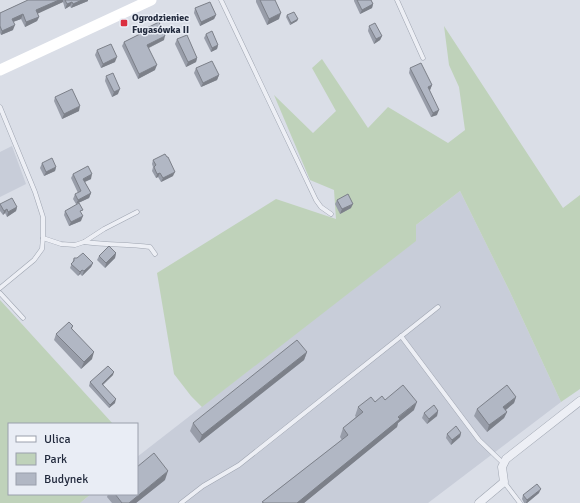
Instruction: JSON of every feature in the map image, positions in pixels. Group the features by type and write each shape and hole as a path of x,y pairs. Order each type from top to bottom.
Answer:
{"main road":[{"path":"0,70 151,0"}],"street":[{"path":"480,503 504,482 502,467 503,463 509,456 580,401"}],"lane":[{"path":"221,0 316,200 321,207 331,214"},
{"path":"397,0 424,58"},
{"path":"0,106 35,192 43,218 42,249 34,260 0,288"},
{"path":"43,238 61,244 75,245 84,242 104,229 137,212"},
{"path":"84,242 100,244 130,244 150,247 154,254"},
{"path":"0,293 23,318"},
{"path":"181,503 203,486 239,465 438,307"},
{"path":"401,336 478,440 503,463"},
{"path":"504,482 520,503"}],"shaded area":[{"path":"12,146 26,184 0,197 0,152"},
{"path":"460,191 510,292 561,402 428,503 80,503 90,495 138,495 138,456 415,241 416,225"}],"green space":[{"path":"444,26 563,208 580,195 580,389 561,402 510,292 460,191 416,225 416,241 202,407 191,396 174,374 157,273 276,199 336,219 334,190 310,180 274,95 313,133 336,111 312,68 322,59 368,128 388,107 448,143 465,130 459,87 449,65"},
{"path":"0,300 112,423 8,423 8,495 90,495 80,503 0,503"}],"building":[{"path":"28,0 59,0 36,10 39,17 26,22 23,14 12,19 15,25 2,31 0,26 0,13"},
{"path":"65,0 82,0 73,4 72,2 67,4"},
{"path":"260,0 275,0 281,13 269,19"},
{"path":"357,0 371,0 373,4 362,10"},
{"path":"210,2 216,15 201,22 195,8"},
{"path":"294,12 298,19 291,23 287,15"},
{"path":"159,22 165,36 147,45 157,65 139,74 124,42 148,30 147,28"},
{"path":"375,23 382,36 376,39 369,26"},
{"path":"212,31 218,45 212,48 206,34"},
{"path":"187,35 197,58 188,62 177,39"},
{"path":"111,44 117,57 103,64 97,50"},
{"path":"212,61 219,75 203,83 196,68"},
{"path":"421,63 432,85 428,87 439,110 433,113 410,68"},
{"path":"113,73 120,89 114,92 106,76"},
{"path":"72,89 80,106 64,114 55,97"},
{"path":"165,154 175,172 163,178 160,173 157,174 154,167 156,165 153,160"},
{"path":"52,158 56,167 46,172 42,163"},
{"path":"88,166 92,174 83,179 91,193 78,200 75,194 81,191 73,174"},
{"path":"348,194 353,204 342,209 337,200"},
{"path":"12,198 17,207 8,212 7,209 4,211 0,204"},
{"path":"79,203 83,210 80,211 83,216 71,222 65,211"},
{"path":"109,246 116,253 106,263 99,256"},
{"path":"83,253 93,263 84,271 82,270 80,272 71,264 74,261 74,258 77,258"},
{"path":"69,322 73,326 71,328 94,352 84,362 56,334"},
{"path":"297,340 307,352 202,435 193,423"},
{"path":"108,366 114,372 102,384 116,399 110,405 90,382"},
{"path":"403,385 417,402 398,417 400,419 297,503 262,502 348,435 343,428 363,412 358,407 371,397 375,402 382,396 385,400"},
{"path":"507,385 516,397 503,407 507,412 489,425 477,409"},
{"path":"434,405 438,411 429,419 424,413"},
{"path":"456,426 461,433 452,440 447,434"},
{"path":"154,453 168,471 129,503 122,503 116,495 138,495 138,466"},
{"path":"537,484 541,489 527,500 523,495"}],"place":[{"name":"Ogrodzieniec Fugasówka II","path":"124,23"}]}
